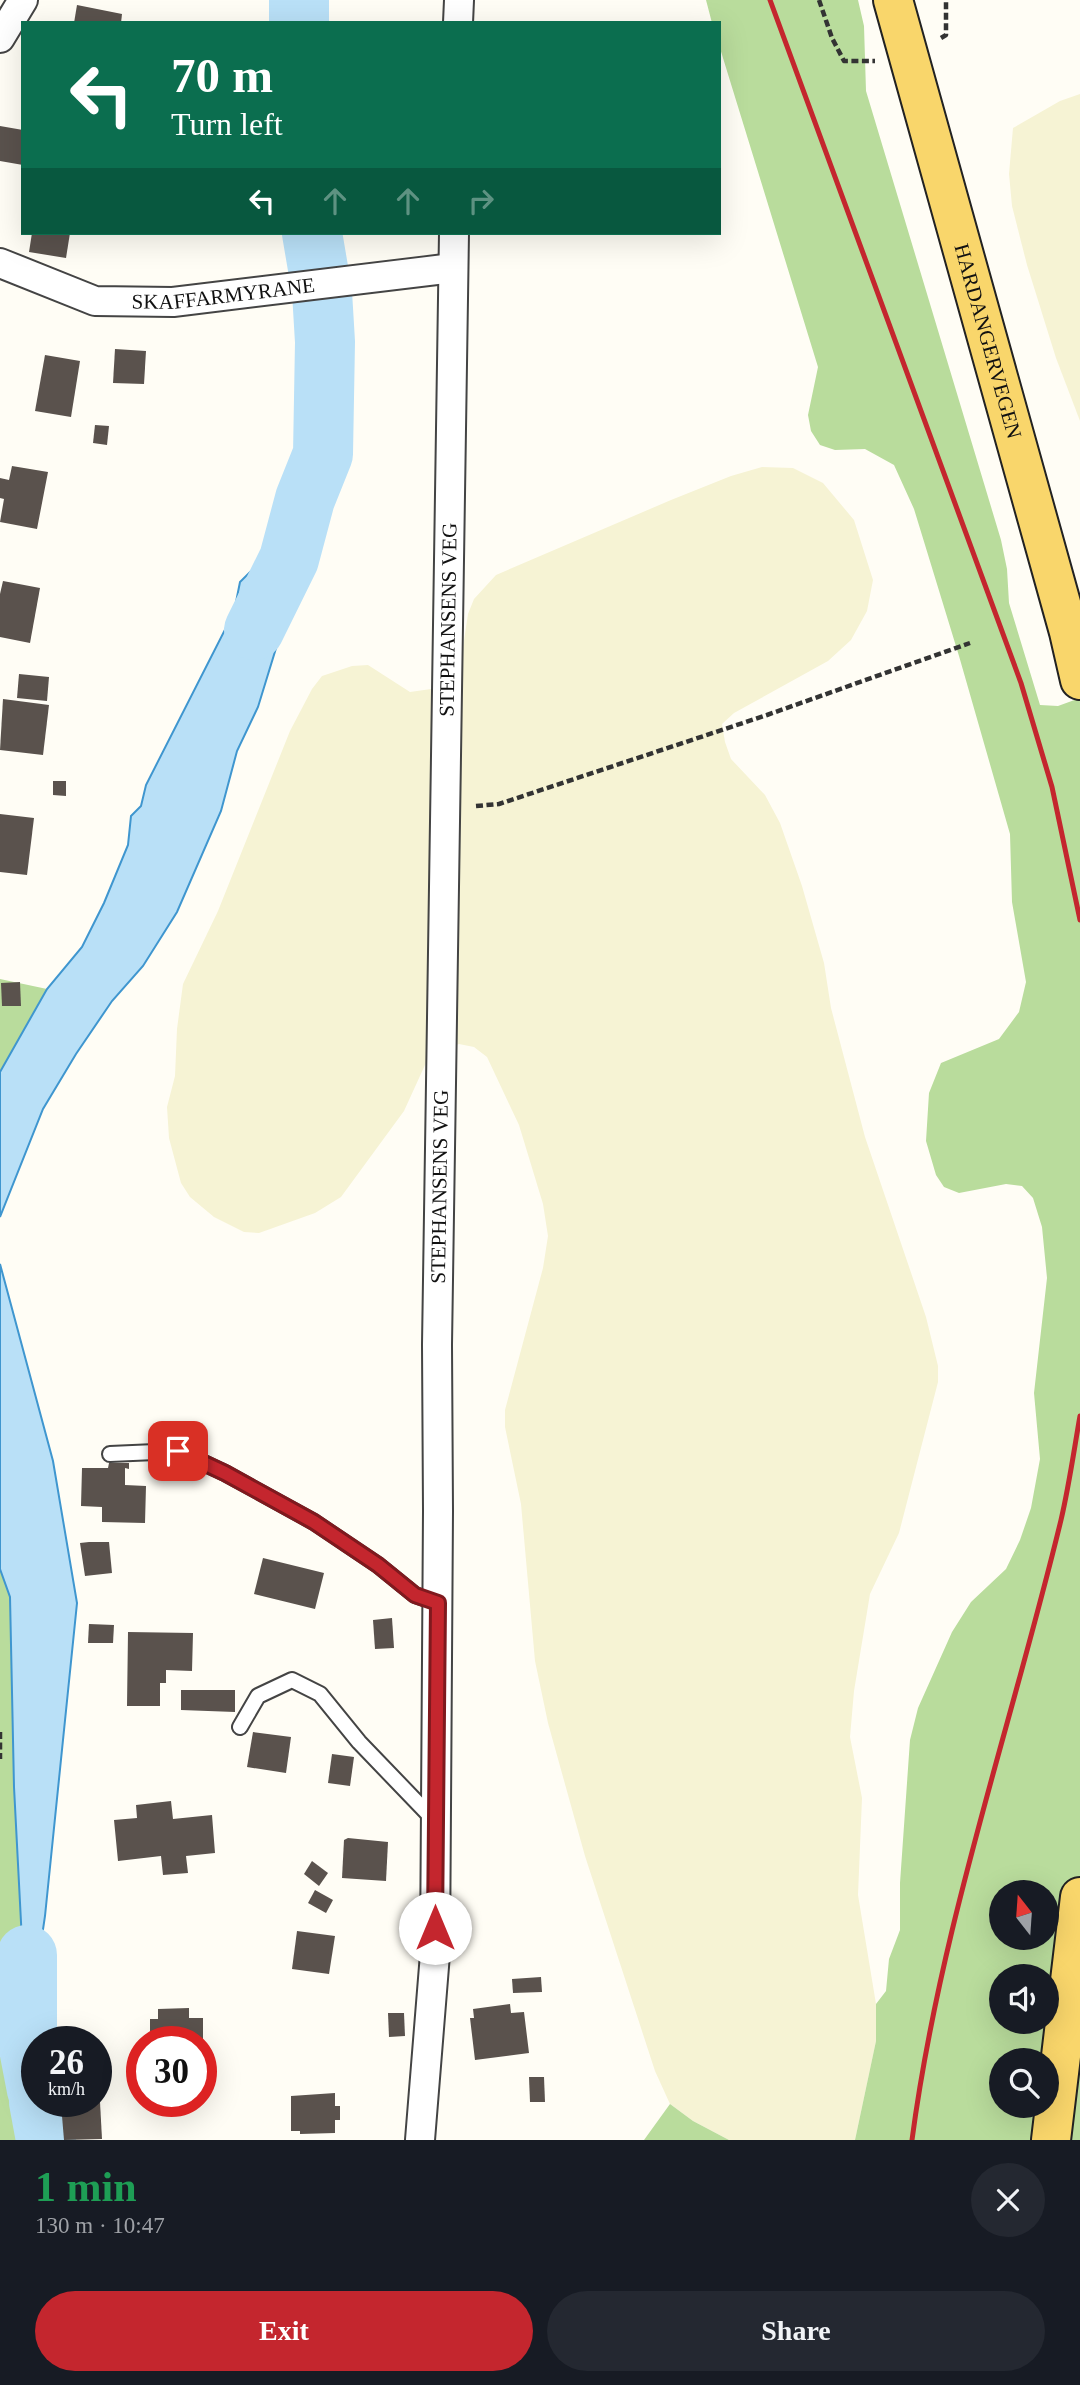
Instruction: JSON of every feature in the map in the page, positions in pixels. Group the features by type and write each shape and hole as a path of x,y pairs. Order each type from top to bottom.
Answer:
{"main road":[{"name":"HARDANGERVEGEN","path":"892,0 1075,632 1080,680"},
{"path":"1051,2140 1080,1897"}],"street":[{"path":"0,38 23,0"},
{"path":"458,21 459,0"},
{"name":"STEPHANSENS VEG","path":"420,2140 434,1980 438,1603 436,1345 454,235"},
{"name":"SKAFFARMYRANE","path":"0,274 0,264 95,301 173,302 453,268"}],"lane":[{"path":"110,1454 178,1451 225,1473 314,1522 378,1565 415,1595 438,1603"},
{"path":"240,1727 258,1696 292,1680 320,1694 367,1750 436,1823"}],"path":[{"path":"819,0 832,38 844,61 886,61"},
{"path":"937,40 946,35 946,0"},
{"path":"444,810 499,804 767,715 970,643"},
{"path":"0,1732 0,1759"}],"shaded area":[{"path":"1080,94 1080,421 1056,358 1027,265 1012,206 1009,174 1013,128 1060,101"},
{"path":"762,467 793,468 823,483 854,520 873,580 867,611 851,640 828,661 734,713 722,724 725,742 731,759 765,795 780,823 802,886 824,963 831,1008 865,1137 926,1317 938,1366 938,1382 899,1533 870,1594 854,1691 850,1737 862,1798 858,1895 876,2004 876,2041 855,2140 729,2140 693,2121 670,2104 655,2071 585,1856 548,1723 535,1661 521,1504 505,1427 505,1410 543,1268 548,1236 543,1204 519,1125 487,1057 474,1047 459,1044 430,1054 404,1111 341,1197 315,1213 259,1233 244,1232 214,1217 190,1197 181,1183 169,1138 167,1107 175,1076 183,984 218,911 290,731 312,689 322,676 352,666 368,665 410,692 445,687 459,674 468,614 474,599 496,575 671,500 731,476"}],"green space":[{"path":"706,0 858,0 864,26 866,91 1001,540 1007,569 1009,603 1040,705 1058,706 1080,698 1080,2140 855,2140 876,2041 876,2004 886,1991 889,1959 900,1930 900,1883 910,1740 918,1708 952,1632 971,1602 1006,1569 1031,1508 1040,1459 1034,1393 1047,1278 1042,1227 1033,1198 1022,1186 1006,1184 959,1193 944,1187 936,1175 926,1141 929,1093 941,1063 999,1039 1019,1012 1026,982 1012,902 1010,834 914,509 894,465 865,449 835,450 820,445 811,431 808,415 818,367 721,52 721,21 711,21"},
{"path":"0,979 47,989 0,1072"},
{"path":"0,1569 10,1597 14,1787 26,2026 21,2026 21,2117 42,2117 46,2140 0,2140"},
{"path":"670,2104 693,2121 729,2140 644,2140"}],"water":[{"path":"280,559 297,562 299,593 285,619 258,707 237,751 221,811 177,912 143,966 112,1001 43,1109 0,1217 0,1072 47,989 82,947 104,903 128,845 131,816 141,806 146,785 234,612 240,582 251,571"},
{"path":"0,1264 53,1461 77,1603 45,1916 29,2026 26,2026 14,1787 10,1597 0,1569"}],"building":[{"path":"77,5 122,14 121,21 74,21"},
{"path":"0,126 21,130 21,165 0,161"},
{"path":"32,235 70,235 66,258 29,252"},
{"path":"115,349 146,351 144,384 113,383"},
{"path":"45,355 80,361 71,417 35,411"},
{"path":"95,425 109,426 107,445 93,443"},
{"path":"12,466 48,472 37,529 0,522 4,499 0,498 0,478 9,480"},
{"path":"3,581 40,588 30,643 0,637 0,594"},
{"path":"19,674 49,677 47,701 17,698"},
{"path":"3,699 49,705 43,755 0,750"},
{"path":"53,781 66,781 66,796 53,795"},
{"path":"0,814 34,818 27,875 0,872"},
{"path":"20,982 21,1006 2,1006 1,983"},
{"path":"109,1463 129,1463 129,1469 125,1468 125,1485 146,1486 145,1523 102,1522 102,1507 81,1506 82,1468 108,1468"},
{"path":"109,1542 112,1573 85,1576 80,1543"},
{"path":"263,1558 324,1573 315,1609 254,1594"},
{"path":"392,1618 394,1648 375,1649 373,1620"},
{"path":"89,1624 114,1625 113,1643 88,1643"},
{"path":"128,1632 193,1633 192,1671 166,1670 166,1683 160,1683 160,1706 127,1706"},
{"path":"181,1690 235,1690 235,1712 181,1710"},
{"path":"253,1732 291,1737 286,1773 247,1767"},
{"path":"332,1754 354,1757 350,1786 328,1783"},
{"path":"171,1801 173,1819 212,1815 215,1853 186,1856 188,1873 163,1875 161,1856 118,1861 114,1820 137,1818 136,1805"},
{"path":"348,1838 388,1842 386,1881 342,1878 344,1840"},
{"path":"312,1861 328,1873 319,1886 304,1874"},
{"path":"315,1890 333,1900 326,1913 308,1903"},
{"path":"297,1931 335,1936 329,1974 292,1969"},
{"path":"541,1977 542,1992 513,1993 512,1979"},
{"path":"510,2004 511,2013 524,2012 529,2053 475,2060 470,2018 474,2018 473,2009"},
{"path":"189,2008 189,2018 203,2018 203,2026 150,2026 150,2019 158,2019 158,2009"},
{"path":"388,2013 404,2013 405,2036 389,2037"},
{"path":"529,2077 544,2077 545,2102 530,2102"},
{"path":"335,2093 335,2106 340,2106 340,2120 335,2120 335,2133 300,2134 300,2131 291,2131 291,2096"},
{"path":"62,2117 101,2117 102,2139 64,2140"}],"waterway":[{"path":"299,0 299,21"},
{"path":"254,630 289,559 305,499 323,454 325,342 322,292 312,235"},
{"path":"27,1955 27,2026"},
{"path":"42,2117 46,2140"}],"railway":[{"path":"770,0 1021,683 1052,787 1080,920"},
{"path":"912,2140 924,2061 958,1905 1061,1520 1080,1416"}],"route":[{"path":"178,1451 225,1473 314,1522 378,1565 415,1595 438,1603 435,1928"}]}
